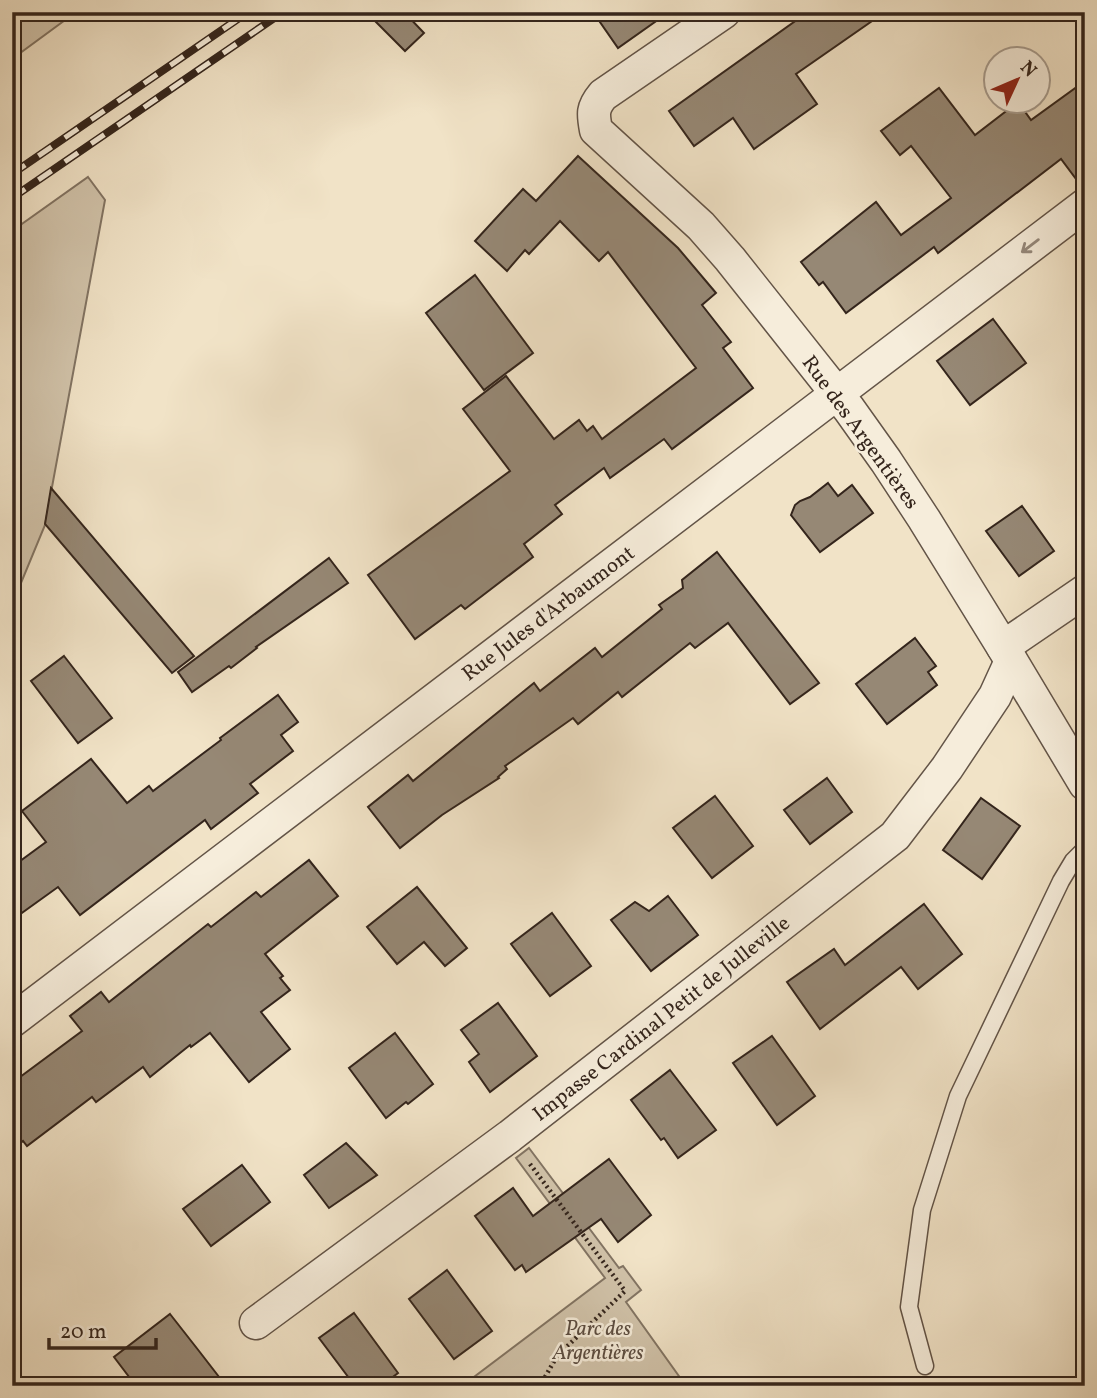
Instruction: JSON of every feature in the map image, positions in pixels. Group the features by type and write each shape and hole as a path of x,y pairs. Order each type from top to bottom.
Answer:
{"street":[{"name":"Rue des Argentières","path":"724,12 603,95 595,105 593,117 596,130 701,226 723,250 836,394 886,461 924,519 1085,784"},
{"name":"Rue Jules d'Arbaumont","path":"12,1021 1085,205"},
{"path":"1007,654 1085,591"},
{"name":"Impasse Cardinal Petit de Julleville","path":"256,1323 510,1136 895,836 947,768 995,695 1007,654"}],"lane":[{"path":"925,1366 909,1307 922,1210 958,1096 1061,881 1073,861 1085,849"}],"path":[{"path":"510,1136 625,1291 557,1356 540,1386"}],"green space":[{"path":"12,12 76,12 12,59"},
{"path":"88,177 105,200 45,525 21,583 12,520 12,231"},
{"name":"Parc des Argentières","path":"529,1148 619,1268 623,1266 641,1290 626,1302 686,1386 462,1386 605,1278 516,1158"}],"building":[{"path":"366,12 404,12 424,33 405,51"},
{"path":"593,12 669,12 618,48"},
{"path":"808,12 885,12 796,74 817,104 754,149 733,118 694,146 669,111"},
{"path":"1085,81 1085,187 1082,187 1061,159 938,253 934,247 846,313 823,282 819,285 801,262 876,202 901,235 951,198 911,146 900,155 881,131 939,88 975,135 1000,116 1028,116 1031,120 1037,116 1052,116 1052,105"},
{"path":"578,156 678,248 716,293 702,305 731,342 723,348 753,388 672,449 664,439 610,478 604,468 555,505 562,514 524,544 533,557 465,609 461,605 415,639 368,575 510,471 463,409 506,376 554,439 579,420 587,431 593,426 602,439 696,368 608,252 599,261 560,221 529,254 525,250 507,271 475,241 523,189 536,201"},
{"path":"475,275 533,353 484,390 426,313"},
{"path":"993,319 1026,363 970,405 937,361"},
{"path":"828,483 838,496 852,485 873,513 820,552 791,515 795,505"},
{"path":"51,488 194,656 172,673 45,524"},
{"path":"1022,506 1054,551 1019,576 986,531"},
{"path":"717,552 819,683 790,704 728,623 695,648 690,643 622,697 618,692 578,724 573,718 505,766 507,769 499,778 442,815 400,848 368,807 408,775 413,781 534,683 540,691 595,648 602,657 662,609 659,605 683,588 682,580"},
{"path":"329,558 348,583 256,647 231,668 229,666 192,692 178,672"},
{"path":"915,638 936,666 928,672 937,685 887,724 856,684"},
{"path":"64,656 112,718 78,743 31,681"},
{"path":"278,695 298,722 281,735 293,751 250,784 258,793 211,829 205,820 80,915 58,887 12,920 12,867 46,842 22,811 91,759 127,803 149,786 153,791"},
{"path":"827,778 852,812 810,844 784,810"},
{"path":"715,796 753,846 712,878 673,828"},
{"path":"981,798 1020,826 982,879 943,850"},
{"path":"309,860 338,896 265,954 283,976 280,978 290,990 261,1012 290,1049 249,1082 210,1033 191,1047 190,1045 150,1077 143,1067 96,1102 92,1097 27,1146 23,1141 12,1150 12,1083 82,1031 70,1016 101,992 109,1002 208,924 211,927 256,892 261,897"},
{"path":"417,887 467,948 445,966 424,942 397,964 367,927"},
{"path":"668,896 698,935 651,971 611,920 635,902 649,911"},
{"path":"924,904 962,954 918,989 901,967 820,1029 787,982 834,949 845,965"},
{"path":"552,913 591,966 550,996 511,944"},
{"path":"498,1003 537,1056 490,1092 469,1062 479,1054 461,1030"},
{"path":"395,1033 433,1084 386,1118 349,1068"},
{"path":"772,1036 815,1096 777,1125 733,1063"},
{"path":"670,1070 716,1130 678,1158 631,1100"},
{"path":"346,1143 377,1175 329,1208 304,1175"},
{"path":"609,1159 651,1215 618,1242 601,1219 526,1272 522,1265 515,1270 475,1216 513,1188 533,1216"},
{"path":"242,1165 270,1202 211,1246 183,1209"},
{"path":"447,1270 492,1331 454,1359 409,1299"},
{"path":"354,1313 398,1373 381,1386 355,1386 319,1338"},
{"path":"170,1314 226,1386 136,1386 114,1357"}],"railway":[{"path":"12,174 248,12"},
{"path":"12,198 283,12"}]}
